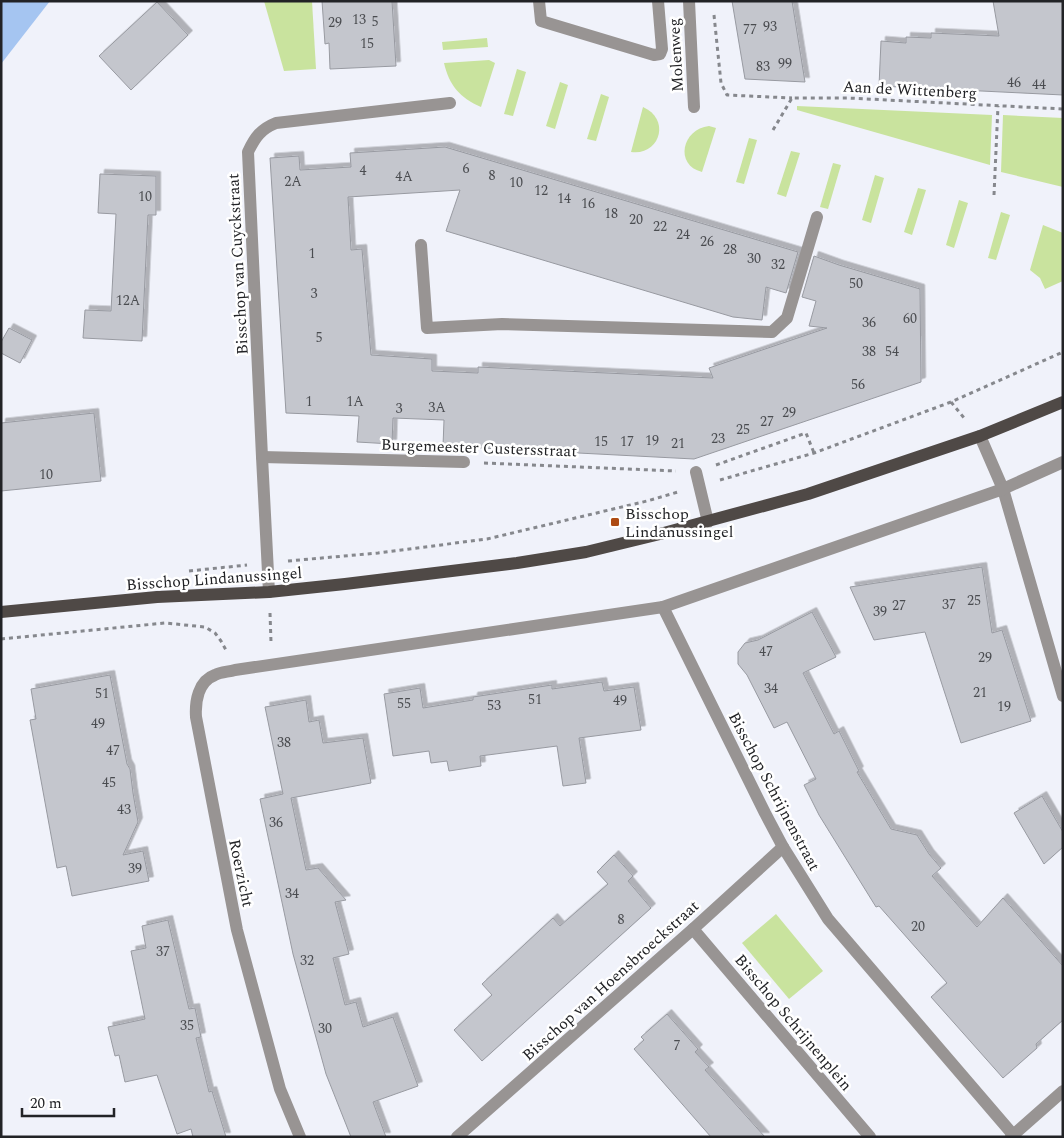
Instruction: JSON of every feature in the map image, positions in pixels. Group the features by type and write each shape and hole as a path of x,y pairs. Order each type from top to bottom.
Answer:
{"main road":[{"name":"Bisschop Lindanussingel","path":"1,612 157,597 269,592 517,563 586,552 708,522 808,494 980,436 1063,402"}],"street":[{"path":"540,1 541,21 654,55 660,54 662,49 658,1"},
{"name":"Molenweg","path":"689,1 694,107"},
{"name":"Bisschop van Cuyckstraat","path":"269,592 248,152 254,137 266,127 276,123 450,104"},
{"path":"421,245 426,328 502,324 772,332 787,318 817,217"},
{"path":"980,436 1003,489 1063,696"},
{"name":"Burgemeester Custersstraat","path":"262,457 464,462"},
{"path":"272,665 663,607 1003,489 1063,462"},
{"path":"696,472 708,522"},
{"name":"Bisschop Schrijnenstraat","path":"663,607 783,847 828,919 1013,1136"},
{"name":"Roerzicht","path":"272,665 213,675 205,681 195,705 237,930 280,1089 300,1137"},
{"name":"Bisschop van Hoensbroeckstraat","path":"458,1137 783,847"},
{"name":"Bisschop Schrijnenplein","path":"693,928 870,1137"},
{"path":"1013,1136 1063,1091"}],"path":[{"name":"Aan de Wittenberg","path":"714,10 720,83 727,95 848,98 1063,110"},
{"path":"773,130 792,98"},
{"path":"994,195 998,106"},
{"path":"180,572 378,553 486,539 646,501 814,453 951,402 1063,352"},
{"name":"Burgemeester Custersstraat","path":"464,462 696,472 806,433 814,453"},
{"path":"269,592 272,665"},
{"path":"1,639 150,624 190,624 205,627 215,633 235,670"}],"green space":[{"path":"264,1 312,1 316,69 284,71"},
{"path":"487,38 488,47 443,50 442,42"},
{"path":"489,60 495,63 481,107 456,90 449,78 444,63"},
{"path":"517,69 526,72 513,116 504,114"},
{"path":"560,82 568,85 555,129 546,126"},
{"path":"601,94 609,97 596,141 587,139"},
{"path":"797,106 992,115 990,165 797,110"},
{"path":"643,107 652,113 657,120 658,136 655,143 649,148 641,152 631,152"},
{"path":"1003,115 1063,118 1063,187 1001,172"},
{"path":"709,126 716,128 702,172 693,168 687,162 685,148 693,133"},
{"path":"749,138 757,140 744,184 736,182"},
{"path":"791,151 800,153 786,197 777,194"},
{"path":"833,163 841,165 828,209 820,207"},
{"path":"875,175 884,178 871,223 862,220"},
{"path":"918,188 926,190 912,235 904,232"},
{"path":"959,200 968,203 954,248 946,245"},
{"path":"1001,212 1010,215 996,260 988,258"},
{"path":"1043,225 1063,233 1063,281 1045,289 1040,278 1030,270"},
{"path":"776,914 823,971 789,999 742,943"}],"water":[{"path":"1,1 50,1 1,64"}],"building":[{"path":"322,1 392,1 396,66 330,69 329,43 325,44"},
{"path":"732,1 792,1 805,82 745,79"},
{"path":"993,1 1063,1 1063,95 879,86 881,41 906,43 906,37 931,38 931,33 999,36"},
{"path":"157,2 188,35 131,90 99,56"},
{"path":"445,147 798,252 786,293 766,287 762,320 733,317 446,231 460,190 348,197 351,250 362,249 371,355 432,359 432,371 478,373 478,367 713,378 709,368 827,328 809,326 816,301 802,297 814,256 920,289 921,382 694,459 443,446 444,420 393,418 392,444 357,442 359,416 286,413 270,158 299,156 300,170 351,167 350,153"},
{"path":"100,174 156,176 156,215 148,215 142,341 83,338 85,310 111,311 116,214 98,213"},
{"path":"9,328 32,340 20,363 1,353 1,342"},
{"path":"94,413 101,481 1,491 1,423"},
{"path":"982,567 992,633 1002,630 1031,721 961,743 925,632 874,640 850,587"},
{"path":"812,612 836,657 803,673 834,734 839,731 859,771 857,772 891,829 917,835 941,868 932,876 977,927 1003,898 1063,966 1063,1020 1036,1044 1037,1048 1003,1078 931,997 947,983 879,906 876,907 819,815 804,785 816,779 787,722 774,728 747,675 738,664 738,652 745,643 758,640"},
{"path":"110,675 127,764 130,769 138,822 123,855 143,851 149,881 72,896 66,866 57,868 30,720 36,719 31,689"},
{"path":"602,682 604,691 634,687 641,730 579,738 586,783 563,786 557,746 480,756 481,766 449,771 447,761 431,763 429,751 393,756 384,694 420,688 423,708 473,700 473,697 552,685 552,689"},
{"path":"306,700 309,722 319,720 323,743 363,738 371,783 291,798 306,870 318,868 346,900 335,902 349,954 333,958 345,1005 356,1002 363,1027 393,1017 418,1086 373,1102 386,1137 351,1137 326,1074 293,954 260,799 283,794 265,707"},
{"path":"1042,796 1063,832 1063,847 1044,864 1014,813"},
{"path":"614,855 633,876 628,881 651,908 482,1061 454,1030 492,995 482,984 553,918 560,926 608,884 597,872"},
{"path":"168,920 189,1009 195,1008 201,1037 196,1038 209,1092 212,1091 226,1137 193,1137 191,1129 177,1134 157,1075 125,1082 119,1055 115,1056 108,1027 145,1019 131,951 146,948 142,926"},
{"path":"667,1014 698,1049 695,1052 709,1067 705,1070 765,1137 711,1137 634,1049 644,1040 641,1037"}],"place":[{"name":"Bisschop Lindanussingel","path":"615,522"}]}
